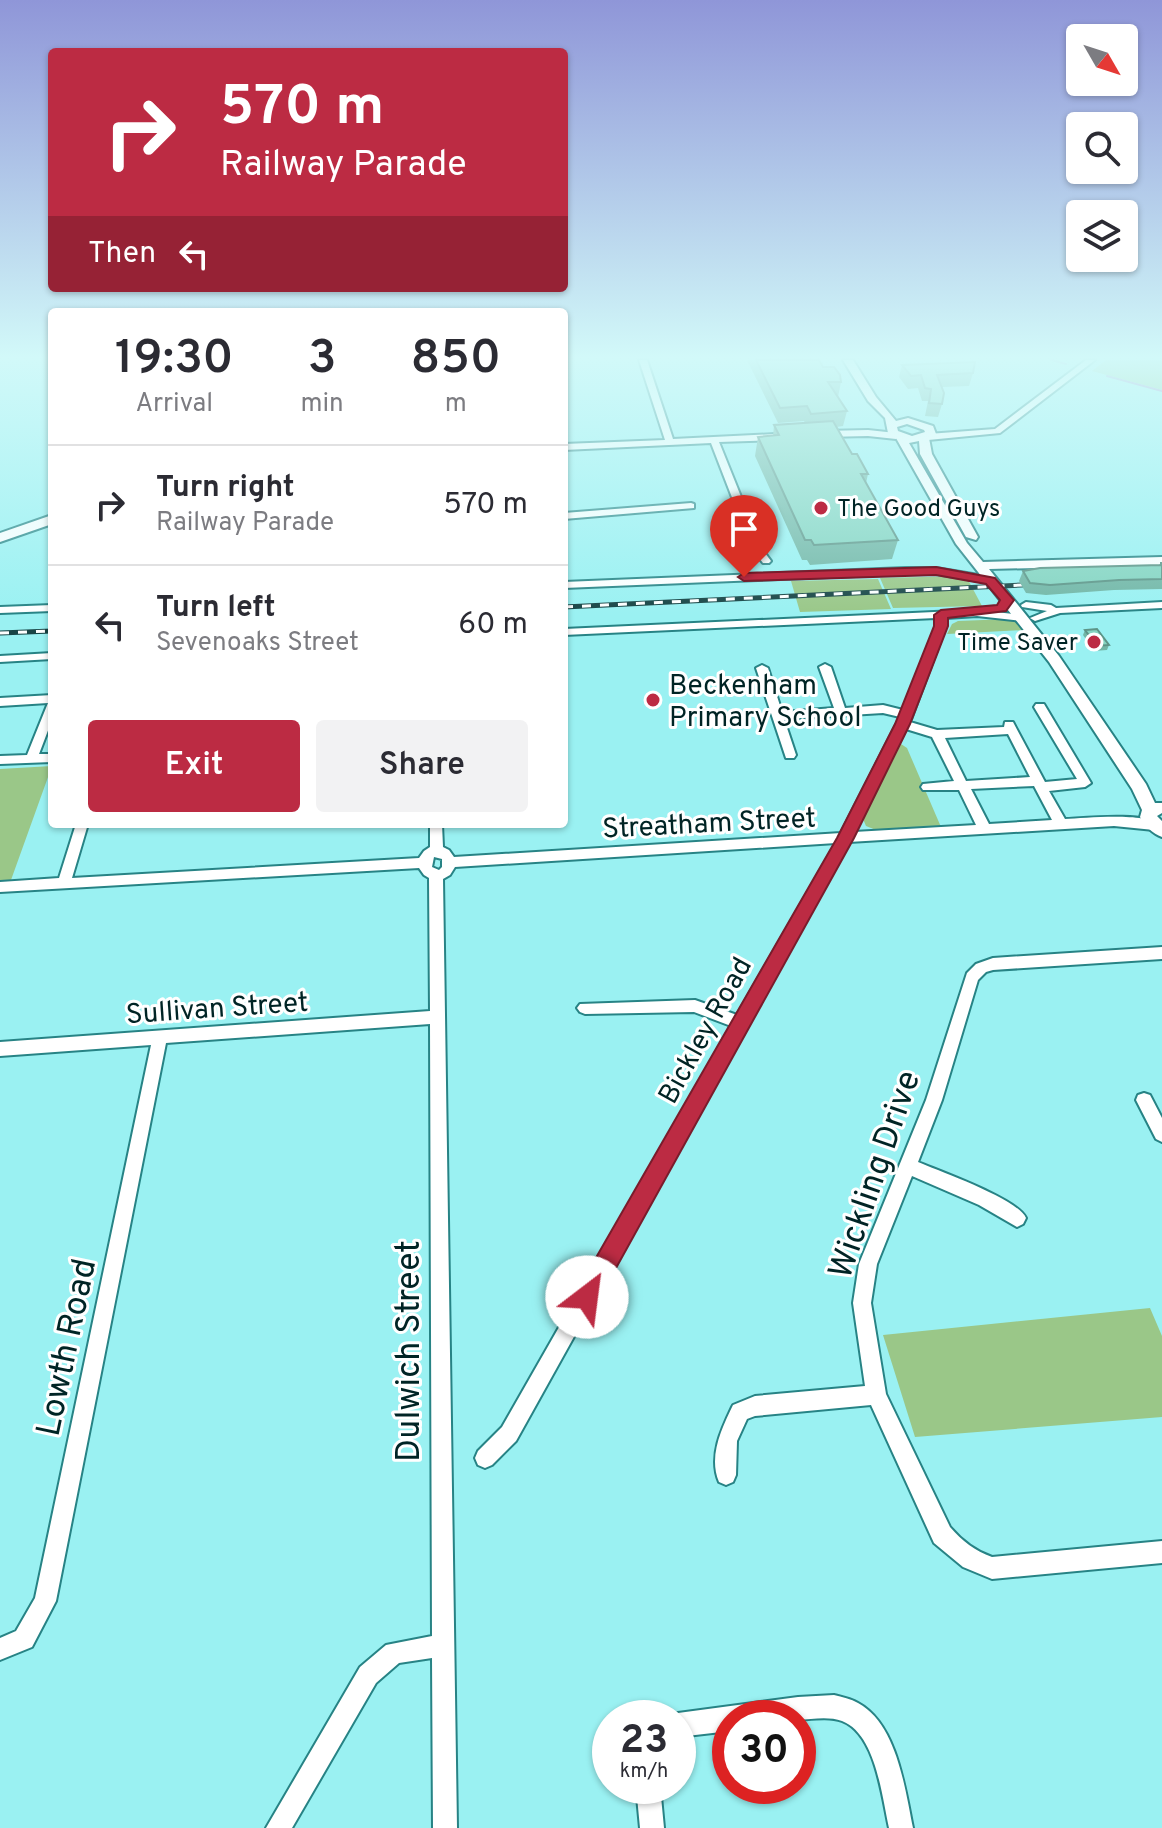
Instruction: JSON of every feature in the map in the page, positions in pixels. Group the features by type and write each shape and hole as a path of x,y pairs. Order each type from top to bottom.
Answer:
{"highway":[{"path":"0,532 48,518"},
{"path":"0,538 48,519"}],"main road":[{"path":"903,445 932,495 989,571 1027,614 1156,815"},
{"path":"926,445 926,454 989,571 1007,600 1027,614"},
{"path":"989,571 1162,561"}],"street":[{"path":"568,447 600,445"},
{"path":"716,445 757,549 766,561"},
{"path":"568,516 691,506"},
{"path":"568,585 905,571 989,571"},
{"path":"977,613 1001,608 1007,600"},
{"path":"568,632 977,613 1027,614 1162,605"},
{"path":"0,610 48,608"},
{"name":"Bickley Road","path":"485,1458 509,1434 845,838 905,719 941,626 941,615"},
{"path":"0,659 48,656"},
{"path":"825,667 841,712"},
{"path":"762,668 790,755"},
{"path":"0,702 48,702"},
{"path":"927,787 1085,783 1040,707"},
{"path":"777,716 883,709 937,734 1011,728 1061,825"},
{"path":"31,759 48,713"},
{"path":"937,734 985,830"},
{"path":"0,760 48,758"},
{"name":"Streatham Street","path":"451,862 1061,825 1156,815"},
{"path":"64,883 81,828"},
{"path":"436,828 437,853"},
{"path":"0,887 429,868 445,871 451,862 448,855 429,855 429,868"},
{"name":"Dulwich Street","path":"429,868 438,1017 445,1828"},
{"name":"Wickling Drive","path":"1162,953 993,964 981,968 972,977 934,1100 868,1264 862,1303 876,1395 942,1535 971,1562 992,1568 1162,1552"},
{"path":"585,1008 695,1006 742,1024"},
{"name":"Sullivan Street","path":"0,1049 438,1017"},
{"name":"Lowth Road","path":"0,1649 24,1639 45,1601 160,1037"},
{"path":"1144,1100 1162,1134"},
{"path":"908,1166 985,1199 1017,1218"},
{"path":"726,1475 727,1440 740,1412 755,1406 876,1395"},
{"path":"278,1828 368,1675 394,1653 443,1645"},
{"path":"816,1708 835,1706 855,1715 872,1731 884,1753 901,1828"},
{"path":"650,1804 652,1828"}],"green space":[{"path":"966,576 982,606 893,608 880,578"},
{"path":"878,579 891,609 800,612 791,581"},
{"path":"1016,620 1024,630 947,634 952,624 958,621"},
{"path":"901,744 907,748 941,827 876,830 866,826 863,819"},
{"path":"48,766 48,777 11,880 0,881 0,769"},
{"path":"1150,1308 1162,1336 1162,1417 915,1437 883,1335"}],"building":[{"path":"762,445 847,445 852,454 857,454 868,474 861,474 898,540 814,545 811,540 805,540"},
{"path":"1161,563 1162,579 1050,585 1030,583 1023,571 1040,568"},
{"path":"1097,629 1109,645 1097,646 1085,630"}],"railway":[{"path":"568,607 1043,584"},
{"path":"0,633 48,631"}],"place":[{"name":"The Good Guys","path":"821,508"},
{"name":"Time Saver","path":"1094,642"},
{"name":"Beckenham Primary School","path":"653,700"}],"route":[{"path":"587,1297 845,838 903,724 943,621 941,615 1001,608 1007,600 991,580 936,571 744,577"}]}
